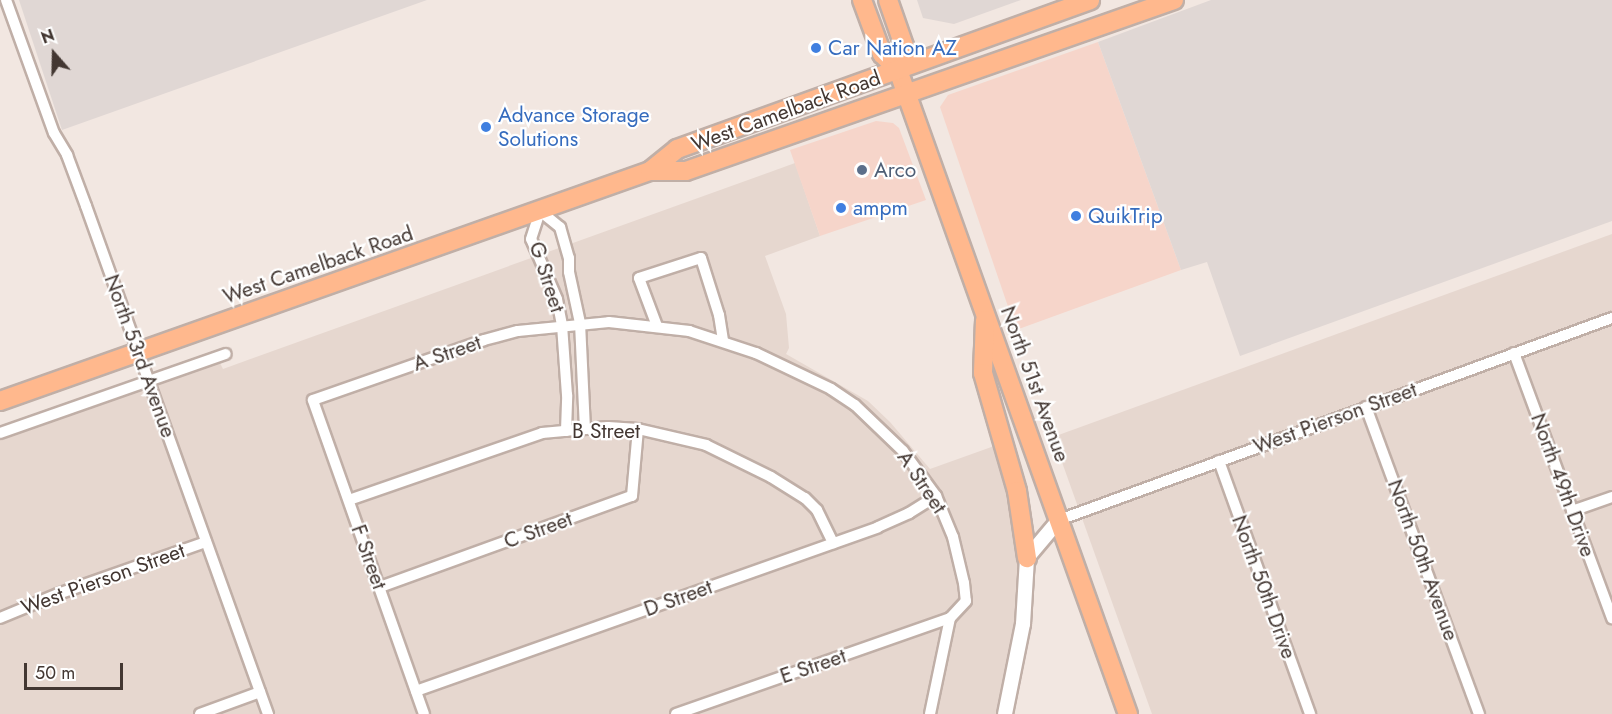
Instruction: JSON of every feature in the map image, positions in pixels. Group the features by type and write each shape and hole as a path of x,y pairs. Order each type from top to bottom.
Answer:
{"main road":[{"name":"North 51st Avenue","path":"862,0 882,54 898,70 1128,714"},
{"name":"North 51st Avenue","path":"888,0 904,46 898,70"},
{"name":"West Camelback Road","path":"0,401 650,171 677,149 1090,0"},
{"name":"West Camelback Road","path":"650,171 686,171 906,92 936,85 1174,0"},
{"path":"985,312 983,373 1017,490 1027,558"}],"street":[{"name":"North 53rd Avenue","path":"6,0 54,133 67,155 268,714"},
{"name":"G Street","path":"566,431 567,394 562,325 557,299 531,239 540,211 560,227 580,323 585,429"},
{"path":"657,326 639,278 701,258 719,315 723,340"},
{"name":"West Pierson Street","path":"1059,520 1612,318"},
{"name":"A Street","path":"313,400 484,340 518,331 580,323 609,322 657,326 723,340 831,389 855,405 890,436 936,496 953,537 966,601 950,618 930,714"},
{"name":"North 49th Drive","path":"1514,353 1612,618"},
{"path":"0,433 226,354"},
{"name":"F Street","path":"313,400 424,714"},
{"name":"North 50th Avenue","path":"1366,407 1479,714"},
{"name":"B Street","path":"349,500 542,433 585,429 638,429 706,445 771,477 805,498 817,510 833,543"},
{"name":"C Street","path":"380,587 632,496 638,429"},
{"name":"North 50th Drive","path":"1219,461 1310,714"},
{"name":"D Street","path":"416,691 833,543 909,513 936,496"},
{"path":"1572,510 1612,497"},
{"path":"1005,714 1023,624 1027,558 1059,520"},
{"name":"West Pierson Street","path":"0,618 58,594 206,542"},
{"name":"E Street","path":"676,714 950,618"},
{"path":"200,714 260,692"}],"shaded area":[{"path":"19,0 427,0 62,130"},
{"path":"917,0 1021,0 954,24 923,18"},
{"path":"1211,0 1612,0 1612,221 1240,356 1207,262 1181,270 1098,42"},
{"path":"1098,42 1181,270 1016,330 940,107 948,95"},
{"path":"876,121 893,123 899,128 926,200 820,236 790,150"},
{"path":"795,163 820,236 765,256 786,314 789,348 786,354 868,401 890,422 930,469 997,445 1010,484 1019,554 1019,583 1017,615 996,714 0,714 0,439 219,361 223,369"},
{"path":"1612,234 1612,714 1152,714 1053,437"}],"place":[{"name":"Car Nation AZ","path":"816,48"},
{"name":"Advance Storage Solutions","path":"486,127"},
{"name":"Arco","path":"862,170"},
{"name":"ampm","path":"841,208"},
{"name":"QuikTrip","path":"1076,216"}]}
